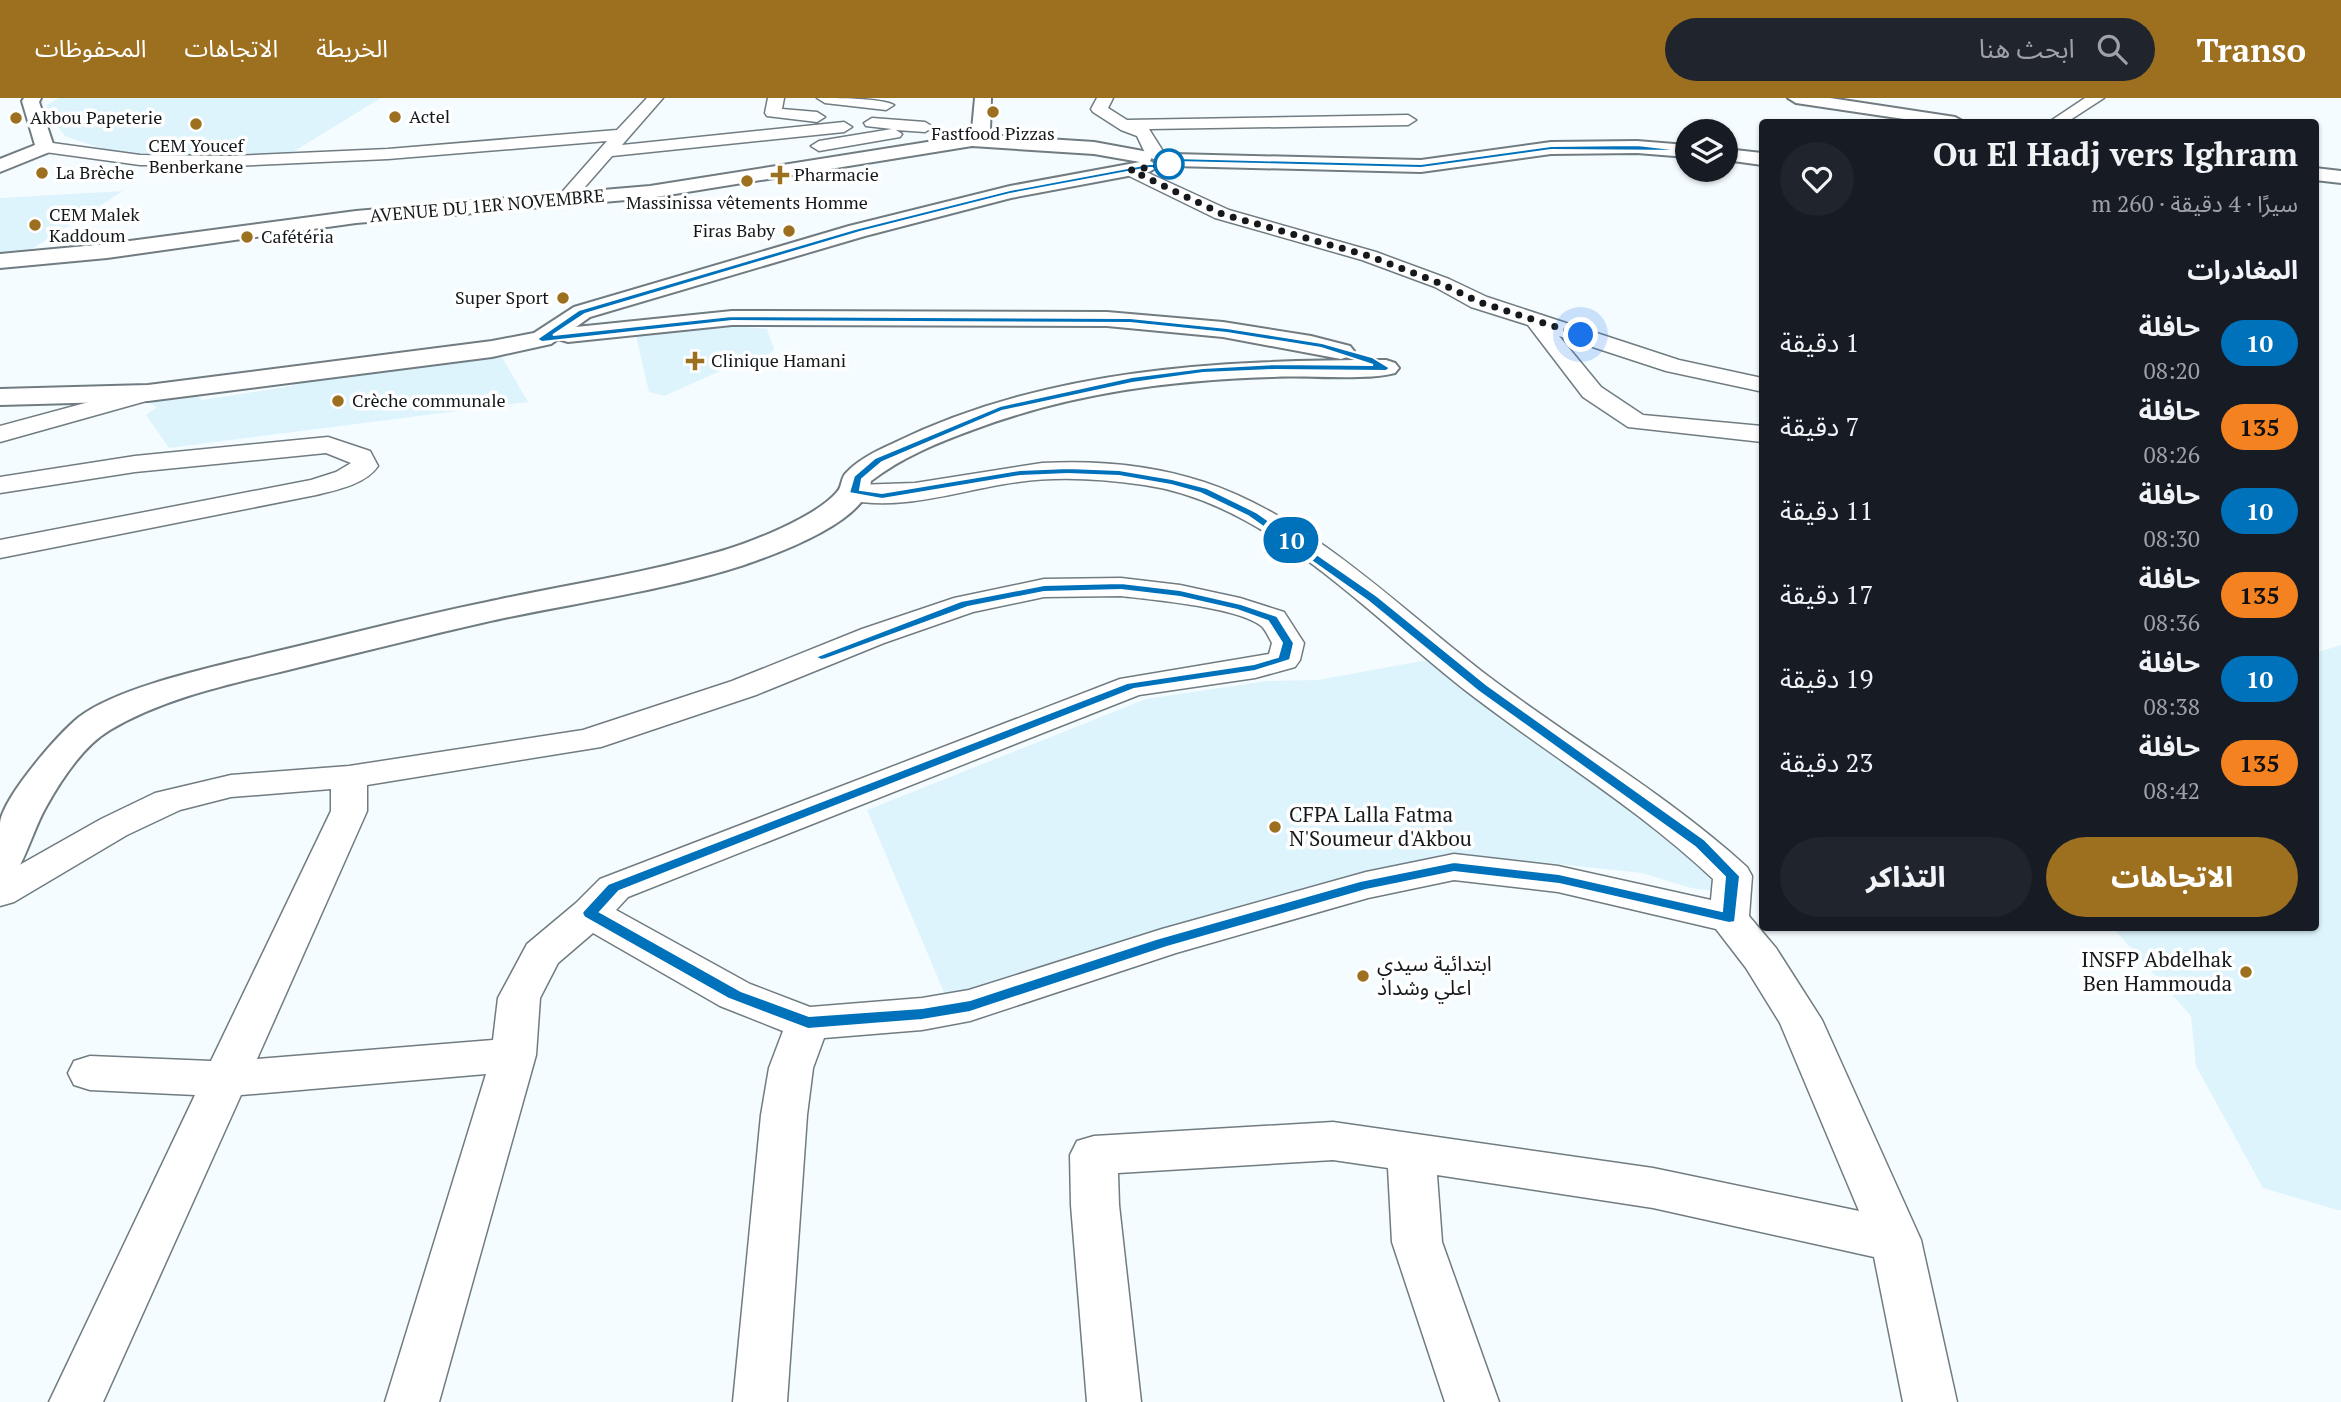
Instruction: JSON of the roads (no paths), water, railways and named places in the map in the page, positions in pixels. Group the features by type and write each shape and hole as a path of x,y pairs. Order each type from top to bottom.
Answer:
{"street":[{"path":"33,98 30,101 45,147"},
{"path":"564,200 655,98"},
{"path":"776,98 773,113 925,127"},
{"path":"825,98 886,105"},
{"path":"981,138 983,98"},
{"path":"1105,98 1099,109 1124,125 1144,133 1152,151 1151,162"},
{"path":"1796,98 1935,119"},
{"path":"2062,119 2096,98"},
{"path":"607,152 844,127 769,117 756,118"},
{"path":"1124,125 1408,120"},
{"path":"0,166 45,147 140,160 232,161 387,154 651,126"},
{"path":"801,149 894,134"},
{"path":"755,137 774,154"},
{"name":"AVENUE DU 1ER NOVEMBRE","path":"1,261 107,251 380,214 650,192 981,138 1094,148 1151,162"},
{"path":"542,339 582,312 857,231 1010,192 1151,162 1421,166 1551,148 1637,147 1675,150"},
{"path":"1738,156 1759,159"},
{"path":"1151,162 1222,214 1369,256 1442,284 1479,302 1674,366 1759,384"},
{"path":"2319,174 2341,177"},
{"path":"0,397 148,393 492,349 542,339 732,318 1153,321 1322,345 1369,359 1386,368 1275,367 1203,371 1132,380 1000,408 879,460 857,478 855,493 831,513 791,535 732,558 614,587 356,642 204,680 139,702 95,723 62,754 26,807 0,864"},
{"path":"1535,320 1592,393 1637,422 1759,433"},
{"path":"0,434 148,393"},
{"path":"0,485 135,464 328,445 361,457 365,466 345,478 316,488 0,549"},
{"path":"855,493 882,496 1020,473 1119,473 1172,482 1203,491 1252,514 1373,598 1482,688 1700,844 1733,876 1729,918"},
{"path":"0,893 114,827 168,801 231,786 349,777 589,740 744,688 873,636 965,604 1044,589 1121,587 1180,594 1273,619 1288,643 1284,660 1255,668 1132,686 614,888 590,913 542,954 519,998 514,1055 412,1402"},
{"path":"76,1402 349,811 349,777"},
{"path":"590,913 735,995 808,1023 922,1014 970,1006 1162,943 1366,885 1454,867 1559,879 1729,918 1761,958 1800,1020 1896,1240 1930,1402"},
{"path":"760,1402 783,1115 791,1068 808,1023"},
{"path":"90,1073 224,1079 514,1055"},
{"path":"1114,1402 1095,1205 1094,1155 1333,1141 1653,1188 1896,1240"},
{"path":"1411,1152 1418,1242 1472,1402"}],"place":[{"name":"Fastfood Pizzas","path":"993,112"},
{"name":"Actel","path":"395,117"},
{"name":"Akbou Papeterie","path":"16,118"},
{"name":"CEM Youcef Benberkane","path":"196,124"},
{"name":"La Brèche","path":"42,173"},
{"name":"Pharmacie","path":"780,175"},
{"name":"Massinissa vêtements Homme","path":"747,181"},
{"name":"CEM Malek Kaddoum","path":"35,225"},
{"name":"Firas Baby","path":"789,231"},
{"name":"Cafétéria","path":"247,237"},
{"name":"Super Sport","path":"563,298"},
{"name":"Clinique Hamani","path":"695,361"},
{"name":"Crèche communale","path":"338,401"},
{"name":"CFPA Lalla Fatma N'Soumeur d'Akbou","path":"1275,827"},
{"name":"INSFP Abdelhak Ben Hammouda","path":"2246,972"},
{"name":"ابتدائية سيدي اعلي وشداد","path":"1363,976"}]}
